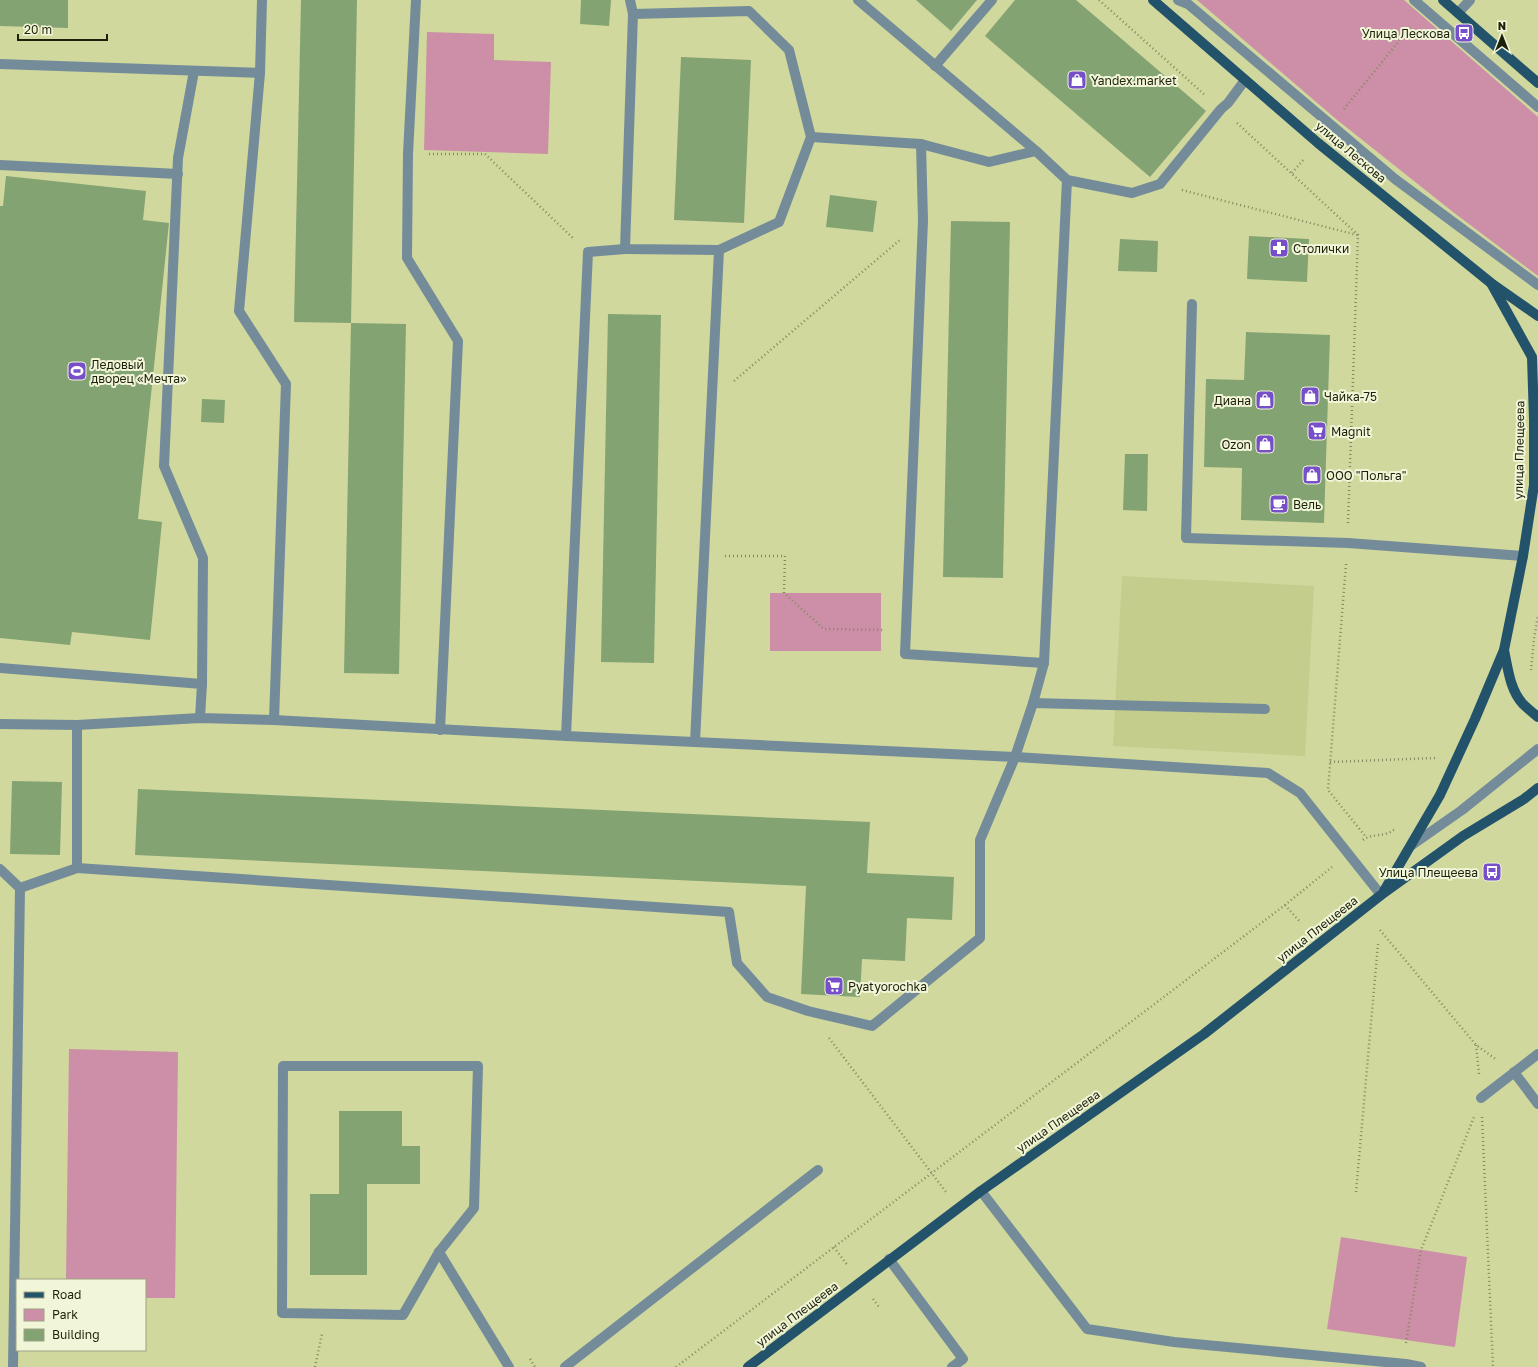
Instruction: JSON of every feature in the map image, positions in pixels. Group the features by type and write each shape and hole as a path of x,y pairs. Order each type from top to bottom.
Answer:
{"main road":[{"name":"улица Лескова","path":"1153,0 1318,142 1491,283 1538,316"},
{"path":"1443,0 1538,83"},
{"name":"улица Плещеева","path":"1381,895 1412,845 1440,795 1475,719 1504,650 1523,556 1534,485 1532,357 1491,283"},
{"name":"улица Плещеева","path":"1504,650 1510,678 1515,691 1523,704 1538,717"},
{"name":"улица Плещеева","path":"748,1367 981,1191 1204,1034 1381,895 1463,836 1524,799 1538,788"}],"lane":[{"path":"262,0 260,73 239,311 286,384 274,720"},
{"path":"416,0 408,154 407,258 458,341 440,730"},
{"path":"625,249 633,14 630,0"},
{"path":"858,0 1036,151 1067,180 1132,193 1160,184 1221,109 1228,103 1245,80"},
{"path":"935,66 992,0"},
{"name":"улица Лескова","path":"1178,0 1188,4 1395,179 1538,285"},
{"path":"1414,0 1538,107"},
{"path":"1458,13 1470,0"},
{"path":"566,736 588,252 625,249 719,250 779,222 811,137 790,50 749,11 633,14"},
{"path":"0,64 260,73"},
{"path":"194,71 178,158 164,466 203,558 202,684 200,718"},
{"path":"811,137 921,144 989,162 1036,151"},
{"path":"921,144 923,221 905,654 1044,663"},
{"path":"0,165 178,174"},
{"path":"20,888 77,868 729,912 737,963 767,997 808,1011 872,1026 980,938 980,840 1015,757 1034,703 1044,663 1067,180"},
{"path":"695,742 719,250"},
{"path":"1192,304 1186,538 1348,543 1523,556"},
{"path":"0,668 202,684"},
{"path":"1034,703 1265,710"},
{"path":"0,724 77,725 200,718 274,720 440,730 1015,757 1268,773 1300,793 1381,895"},
{"path":"77,725 77,868"},
{"path":"1412,845 1462,810 1538,749"},
{"path":"0,869 20,888 13,1367"},
{"path":"1481,1098 1538,1054"},
{"path":"283,1066 478,1066 474,1208 439,1252 403,1315 326,1314 282,1313 283,1066"},
{"path":"1514,1072 1538,1104"},
{"path":"565,1367 818,1170"},
{"path":"981,1191 1087,1329 1174,1342 1398,1363 1421,1367"},
{"path":"439,1252 509,1367"},
{"path":"889,1259 963,1359 952,1367"}],"path":[{"path":"1099,0 1292,173 1358,235 1348,543 1328,790 1366,837"},
{"path":"1341,113 1415,21"},
{"path":"408,154 485,154 588,252"},
{"path":"1292,173 1305,158"},
{"path":"1160,184 1358,235"},
{"path":"712,400 923,221"},
{"path":"703,556 785,556 784,593 824,629 882,630"},
{"path":"1530,673 1538,615"},
{"path":"1330,762 1435,758 1432,764"},
{"path":"676,1367 1285,905 1348,854 1366,837 1389,834 1397,827"},
{"path":"1285,905 1301,923"},
{"path":"1380,930 1476,1045 1514,1072"},
{"path":"1356,1192 1378,944"},
{"path":"808,1011 933,1173 958,1208"},
{"path":"1406,1340 1421,1250 1481,1098"},
{"path":"1481,1098 1493,1367"},
{"path":"315,1367 326,1314"}],"shaded area":[{"path":"1122,576 1314,586 1305,756 1113,746"}],"green space":[{"path":"1197,0 1404,0 1538,117 1538,276 1453,212 1336,119"},
{"path":"427,32 494,34 494,60 551,62 548,154 424,150"},
{"path":"770,593 881,593 881,651 770,651"},
{"path":"69,1049 178,1052 175,1298 146,1298 146,1279 66,1279"},
{"path":"1341,1237 1467,1257 1455,1347 1327,1329"}],"building":[{"path":"0,0 68,0 68,28 0,26"},
{"path":"301,0 357,0 351,323 294,322"},
{"path":"581,0 611,0 609,26 580,24"},
{"path":"916,0 977,0 951,31"},
{"path":"1015,0 1076,0 1206,111 1150,177 985,36"},
{"path":"681,57 751,60 744,223 674,220"},
{"name":"Ледовый дворец «Мечта»","path":"6,176 146,191 143,220 169,223 138,519 162,522 150,640 72,632 70,645 0,638 0,206 3,206"},
{"path":"830,195 877,201 873,232 826,227"},
{"path":"951,221 1010,222 1003,578 943,577"},
{"path":"1249,236 1309,239 1307,282 1247,279"},
{"path":"1120,239 1158,241 1157,272 1118,271"},
{"path":"608,314 661,315 654,663 601,662"},
{"path":"351,323 406,324 399,674 344,673"},
{"path":"1246,332 1330,335 1324,523 1241,520 1242,468 1204,467 1206,379 1244,380"},
{"path":"202,399 225,400 224,423 201,422"},
{"path":"1125,454 1148,454 1147,511 1123,510"},
{"path":"12,781 62,782 60,855 10,854"},
{"path":"138,789 870,822 867,873 954,877 952,920 907,918 905,961 862,959 860,997 801,994 806,886 135,855"},
{"path":"339,1111 402,1111 402,1146 420,1146 420,1184 367,1184 367,1275 310,1275 310,1194 339,1194"}],"place":[{"name":"Улица Лескова","path":"1464,33"},
{"name":"Yandex.market","path":"1077,80"},
{"name":"Столички","path":"1279,248"},
{"name":"Ледовый дворец «Мечта»","path":"77,371"},
{"name":"Чайка-75","path":"1310,396"},
{"name":"Диана","path":"1265,400"},
{"name":"Magnit","path":"1317,431"},
{"name":"Ozon","path":"1265,444"},
{"name":"ООО \"Польга\"","path":"1312,475"},
{"name":"Вель","path":"1279,504"},
{"name":"Улица Плещеева","path":"1492,872"},
{"name":"Pyatyorochka","path":"834,986"}]}
